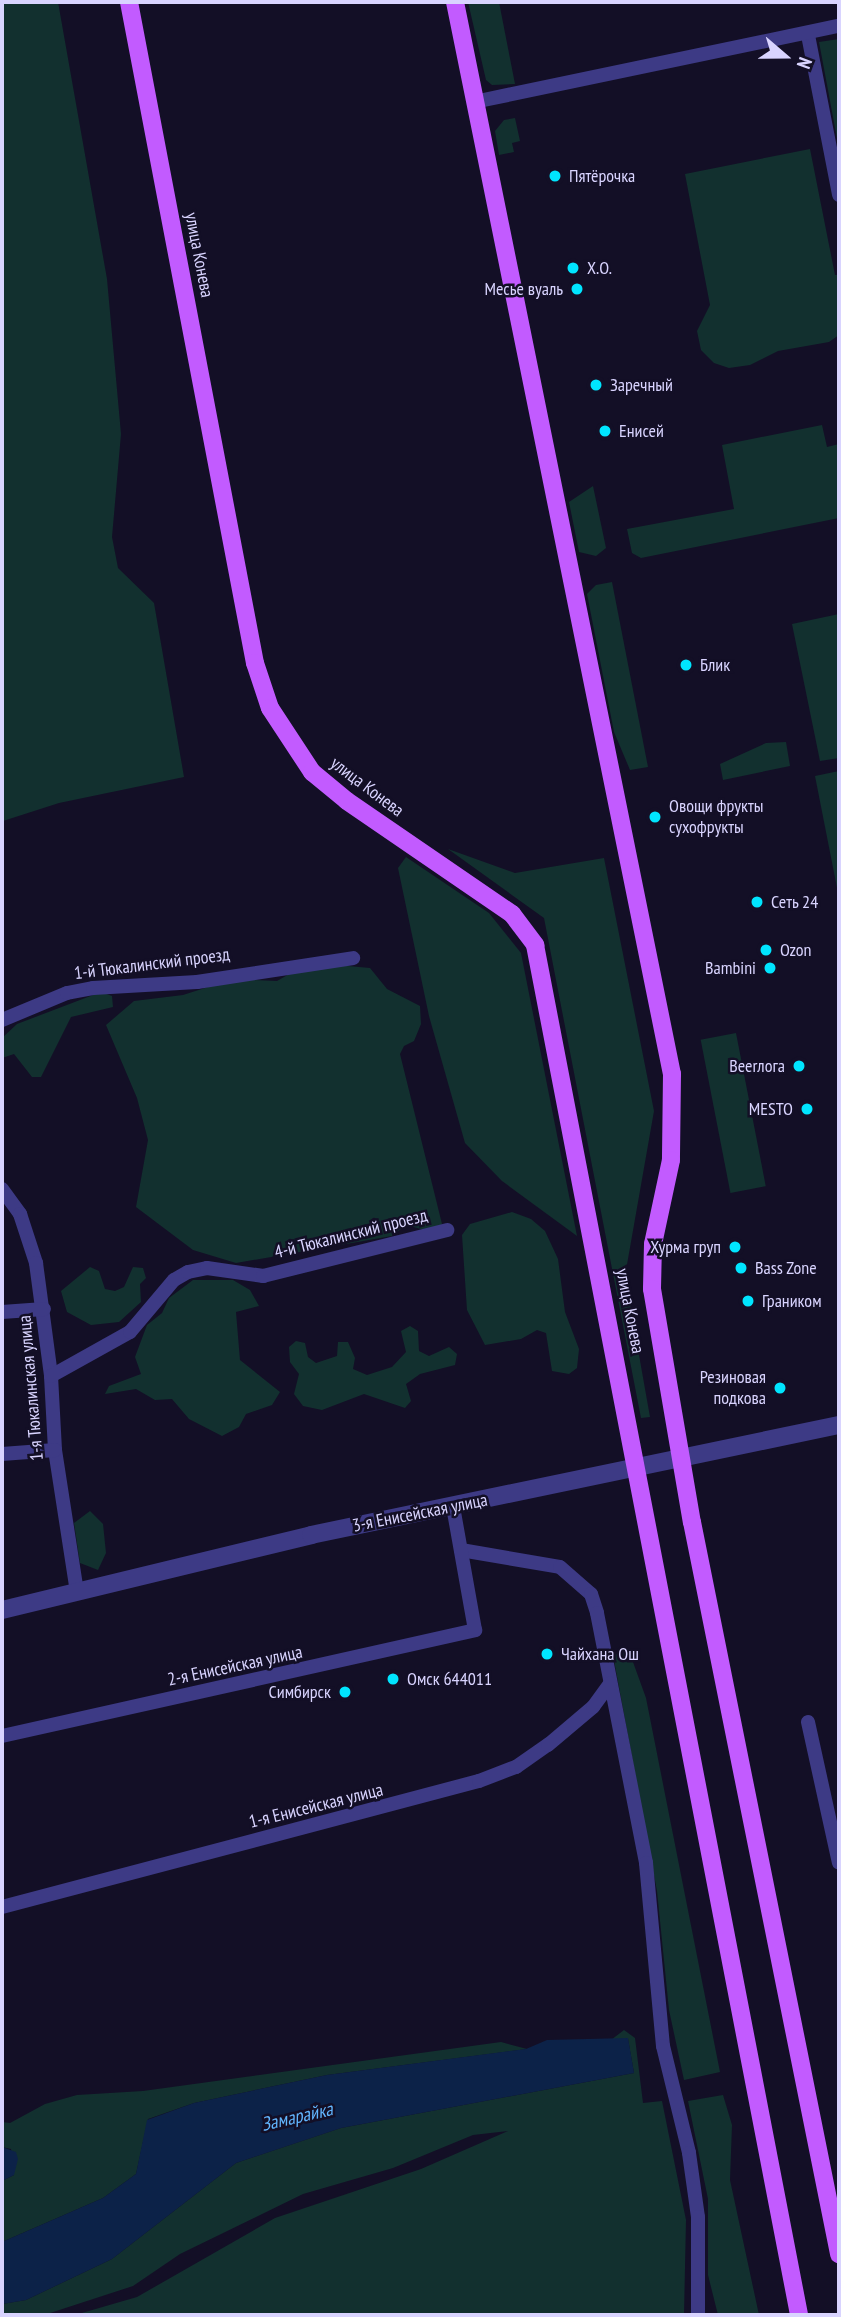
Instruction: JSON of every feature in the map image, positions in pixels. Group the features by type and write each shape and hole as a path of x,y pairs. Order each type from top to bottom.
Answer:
{"main road":[{"name":"улица Конева","path":"129,2 255,663 270,708 312,772 346,801 512,914 536,946 584,1178 635,1469 799,2315"},
{"name":"улица Конева","path":"455,2 672,1074 672,1149 653,1244 652,1289 681,1461 839,2254"}],"street":[{"path":"474,102 808,36 839,26"},
{"path":"808,36 839,195"},
{"name":"1-й Тюкалинский проезд","path":"2,1020 67,993 93,988 197,982 353,958"},
{"name":"1-я Тюкалинская улица","path":"2,1189 29,1236 44,1309 51,1376 54,1450 77,1592"},
{"name":"4-й Тюкалинский проезд","path":"51,1376 130,1332 174,1280 188,1272 207,1268 263,1276 447,1230"},
{"path":"2,1312 44,1309"},
{"name":"3-я Енисейская улица","path":"2,1610 453,1506 681,1461 839,1425"},
{"path":"2,1454 54,1450"},
{"path":"453,1506 461,1550 542,1561 577,1578 591,1594 597,1613 646,1863 663,2046 689,2153 698,2217 698,2315"},
{"name":"2-я Енисейская улица","path":"2,1736 475,1630 461,1550"},
{"name":"1-я Енисейская улица","path":"2,1907 479,1780 516,1767 548,1745 593,1707 610,1684"},
{"path":"807,1722 839,1863"}],"green space":[{"path":"2,2 58,2 107,279 121,434 112,537 118,568 154,603 184,777 59,803 3,821"},
{"path":"468,2 499,2 515,84 492,85 486,80"},
{"path":"839,39 839,149 819,42"},
{"path":"515,118 520,141 512,143 514,152 499,155 495,131 504,120"},
{"path":"810,149 835,275 839,275 839,335 829,342 778,351 750,365 729,368 714,363 701,350 697,331 710,305 685,174"},
{"path":"822,425 827,447 839,444 839,518 641,558 632,553 627,529 734,509 722,445"},
{"path":"593,486 606,548 596,556 579,552 569,502"},
{"path":"612,582 648,767 630,770 614,732 587,594 596,585"},
{"path":"839,614 839,758 820,761 792,624"},
{"path":"786,742 790,766 723,780 720,764 766,743"},
{"path":"839,771 839,898 815,776"},
{"path":"448,849 515,873 604,858 654,1111 625,1276 650,1417 641,1418 544,918"},
{"path":"406,857 489,913 521,953 577,1236 502,1181 465,1143 429,1016 398,868"},
{"path":"337,965 370,968 387,989 420,1006 421,1024 414,1041 404,1046 400,1054 442,1224 432,1232 406,1225 392,1236 236,1263 193,1250 136,1207 148,1140 137,1098 106,1025 134,1001 183,995 233,979 277,981 298,969"},
{"path":"101,992 112,996 113,1007 71,1017 41,1077 32,1077 14,1054 2,1058 2,1038 17,1024"},
{"path":"736,1033 766,1186 730,1193 701,1040"},
{"path":"512,1212 531,1219 545,1231 558,1259 565,1312 579,1349 577,1368 569,1374 552,1371 546,1333 537,1330 521,1339 485,1345 467,1310 462,1235 470,1224"},
{"path":"90,1267 99,1271 105,1289 115,1291 124,1287 133,1267 143,1268 146,1278 140,1284 141,1302 119,1322 91,1325 67,1312 61,1291"},
{"path":"193,1280 233,1280 250,1290 259,1306 236,1312 240,1360 280,1392 272,1405 246,1414 239,1427 222,1436 189,1419 172,1399 155,1400 136,1389 105,1394 109,1386 141,1374 135,1357 147,1325 162,1313 169,1298"},
{"path":"410,1326 418,1331 419,1351 429,1356 449,1347 457,1354 455,1365 420,1374 406,1384 411,1401 405,1408 364,1394 322,1410 303,1406 294,1394 299,1374 290,1362 289,1347 296,1341 305,1343 308,1357 316,1363 337,1356 338,1342 348,1342 355,1358 353,1369 367,1375 392,1367 406,1352 401,1331"},
{"path":"90,1511 103,1524 106,1553 98,1570 80,1563 74,1523"},
{"path":"629,1651 646,1698 720,2072 684,2080 669,2010 657,1891 613,1655"},
{"path":"624,2030 635,2038 643,2103 662,2101 686,2220 684,2315 75,2315 137,2297 275,2218 421,2169 508,2131 473,2135 393,2168 303,2194 180,2254 133,2286 44,2315 2,2315 2,2304 26,2300 112,2259 236,2163 341,2128 634,2073 628,2039 611,2040"},
{"path":"501,2042 527,2049 327,2075 194,2103 148,2119 136,2174 103,2198 2,2242 2,2181 14,2175 11,2149 2,2147 2,2122 10,2123 45,2104 77,2095 143,2091"},
{"path":"723,2095 732,2125 730,2180 759,2315 718,2315 708,2275 708,2199 688,2101"}],"water":[{"name":"Замарайка","path":"628,2038 634,2073 341,2128 236,2163 112,2259 26,2300 2,2304 2,2242 103,2198 136,2174 147,2120 194,2103 327,2075 526,2049 547,2040"},
{"path":"2,2147 16,2152 18,2159 14,2175 2,2181"}],"place":[{"name":"Пятёрочка","path":"555,176"},
{"name":"X.O.","path":"573,268"},
{"name":"Месье вуаль","path":"577,289"},
{"name":"Заречный","path":"596,385"},
{"name":"Енисей","path":"605,431"},
{"name":"Блик","path":"686,665"},
{"name":"Овощи фрукты сухофрукты","path":"655,817"},
{"name":"Сеть 24","path":"757,902"},
{"name":"Ozon","path":"766,950"},
{"name":"Bambini","path":"770,968"},
{"name":"Beerлога","path":"799,1066"},
{"name":"MESTO","path":"807,1109"},
{"name":"Хурма груп","path":"735,1247"},
{"name":"Bass Zone","path":"741,1268"},
{"name":"Граником","path":"748,1301"},
{"name":"Резиновая подкова","path":"780,1388"},
{"name":"Чайхана Ош","path":"547,1654"},
{"name":"Омск 644011","path":"393,1679"},
{"name":"Симбирск","path":"345,1692"}]}
